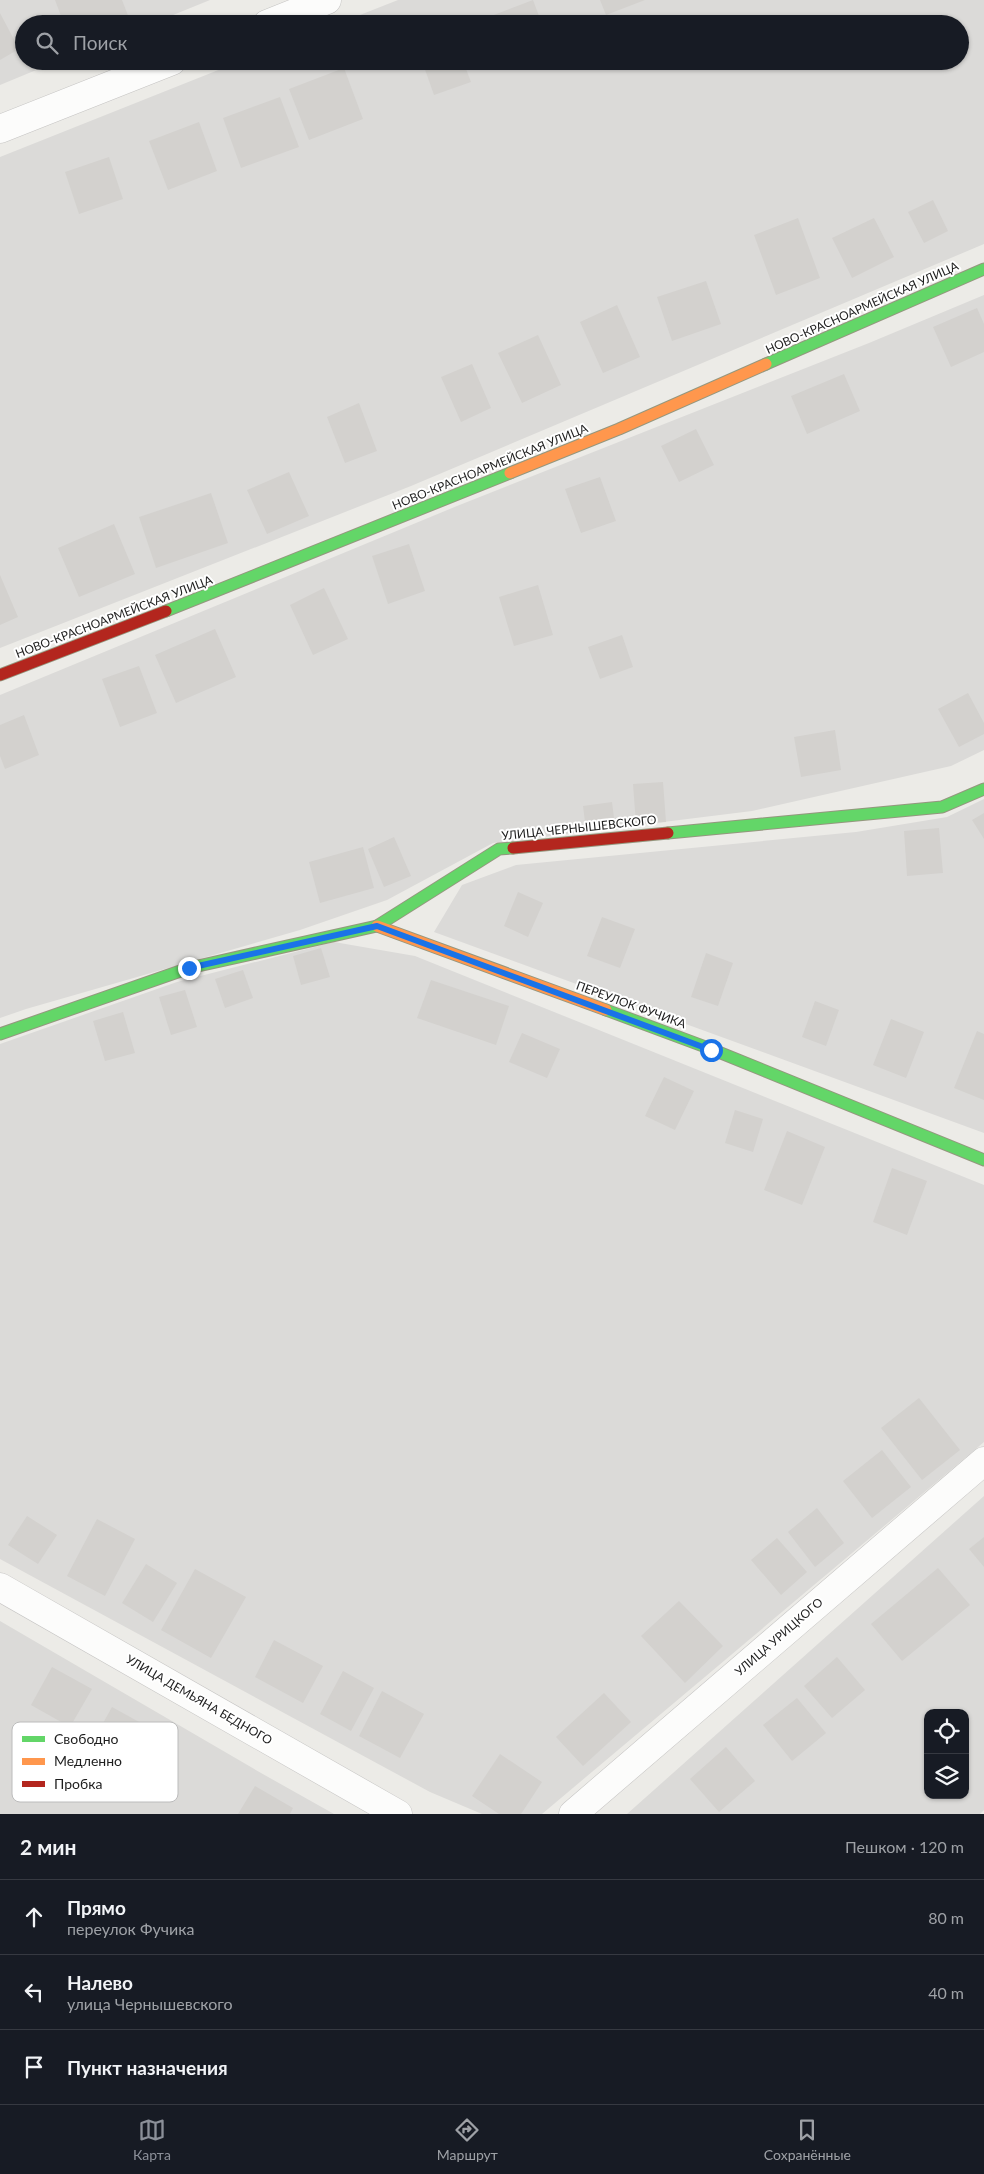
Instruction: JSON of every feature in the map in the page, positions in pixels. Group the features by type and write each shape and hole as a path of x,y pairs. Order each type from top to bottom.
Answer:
{"street":[{"path":"290,15 327,0"},
{"path":"0,129 149,70"},
{"name":"НОВО-КРАСНОАРМЕЙСКАЯ УЛИЦА","path":"0,675 230,587 619,429 984,269"},
{"name":"УЛИЦА ЧЕРНЫШЕВСКОГО","path":"0,1034 189,968 377,926 499,849 942,807 984,789"},
{"name":"ПЕРЕУЛОК ФУЧИКА","path":"377,926 711,1050 984,1160"},
{"name":"УЛИЦА УРИЦКОГО","path":"573,1814 984,1461"},
{"name":"УЛИЦА ДЕМЬЯНА БЕДНОГО","path":"0,1586 398,1814"}],"shaded area":[{"path":"0,0 210,0 173,15 15,15 15,70 36,70 0,85"},
{"path":"398,0 984,0 984,244 411,486 0,648 0,157 218,70 969,70 969,15 360,15"},
{"path":"984,295 984,750 951,766 752,811 493,843 387,900 300,930 0,1018 0,695 457,506 869,343"},
{"path":"984,799 984,1133 434,932 462,885 516,865 856,832 947,817"},
{"path":"334,942 415,956 984,1185 984,1442 542,1814 482,1814 430,1792 0,1559 0,1044 177,982"},
{"path":"984,1496 984,1810 980,1814 627,1814"},
{"path":"0,1621 173,1722 12,1722 12,1802 178,1802 178,1725 334,1814 0,1814"}],"building":[{"path":"55,0 122,0 128,15 61,15"},
{"path":"533,0 539,15 494,15"},
{"path":"600,0 645,0 606,15"},
{"path":"0,13 15,41 15,51 0,60"},
{"path":"339,70 345,70 363,119 309,140 289,89"},
{"path":"425,70 466,70 471,82 434,95"},
{"path":"280,97 299,147 241,168 223,118"},
{"path":"199,122 217,171 168,190 149,141"},
{"path":"109,157 123,199 79,214 65,172"},
{"path":"933,200 948,231 924,243 908,212"},
{"path":"798,218 820,278 776,295 754,235"},
{"path":"874,218 894,257 852,278 832,238"},
{"path":"706,281 721,324 672,341 657,297"},
{"path":"617,305 640,357 603,373 580,322"},
{"path":"977,308 984,324 984,352 951,367 933,327"},
{"path":"538,335 561,385 522,403 498,353"},
{"path":"472,364 491,408 461,422 441,377"},
{"path":"844,374 860,411 807,434 791,396"},
{"path":"359,403 377,451 345,463 327,417"},
{"path":"696,429 714,465 679,482 661,446"},
{"path":"289,472 309,516 267,534 247,490"},
{"path":"600,477 616,521 581,533 565,489"},
{"path":"211,493 228,543 156,568 139,517"},
{"path":"114,524 135,574 79,597 58,548"},
{"path":"409,544 425,591 388,604 372,556"},
{"path":"0,575 18,617 0,625"},
{"path":"538,585 553,635 514,646 499,597"},
{"path":"324,588 348,639 313,655 290,605"},
{"path":"215,629 236,677 176,703 155,655"},
{"path":"622,635 633,667 600,679 588,647"},
{"path":"139,666 157,713 120,727 102,679"},
{"path":"968,693 984,723 984,734 959,747 938,709"},
{"path":"24,715 39,755 5,769 0,756 0,725"},
{"path":"835,730 841,770 801,777 794,737"},
{"path":"663,782 666,822 636,824 633,784"},
{"path":"612,802 615,826 586,830 583,806"},
{"path":"984,813 984,839 972,820"},
{"path":"939,828 943,873 907,876 904,831"},
{"path":"394,837 411,876 384,887 368,849"},
{"path":"363,847 374,888 320,903 309,862"},
{"path":"518,892 543,903 528,937 504,926"},
{"path":"602,917 635,929 620,968 587,956"},
{"path":"321,948 330,977 301,985 293,956"},
{"path":"706,953 733,963 718,1006 691,997"},
{"path":"243,970 253,998 225,1008 215,979"},
{"path":"431,980 509,1006 496,1045 417,1018"},
{"path":"185,990 197,1027 171,1035 159,997"},
{"path":"815,1001 839,1010 826,1046 802,1037"},
{"path":"123,1012 135,1053 105,1061 93,1021"},
{"path":"891,1019 924,1032 906,1078 873,1065"},
{"path":"977,1031 984,1034 984,1100 954,1088"},
{"path":"522,1033 560,1049 547,1078 509,1062"},
{"path":"664,1077 694,1091 675,1130 645,1116"},
{"path":"735,1110 763,1119 753,1152 725,1143"},
{"path":"787,1131 825,1147 802,1205 764,1190"},
{"path":"892,1168 927,1181 907,1235 873,1222"},
{"path":"919,1398 960,1450 922,1480 881,1428"},
{"path":"882,1450 911,1487 872,1518 843,1481"},
{"path":"817,1508 844,1543 815,1567 788,1532"},
{"path":"27,1516 57,1535 38,1564 8,1545"},
{"path":"97,1519 135,1539 105,1596 67,1576"},
{"path":"984,1537 984,1567 969,1549"},
{"path":"777,1538 807,1572 781,1595 751,1560"},
{"path":"146,1564 177,1583 153,1622 122,1603"},
{"path":"938,1568 970,1605 902,1661 871,1624"},
{"path":"195,1569 246,1597 211,1658 161,1630"},
{"path":"679,1601 723,1646 685,1683 641,1636"},
{"path":"274,1640 323,1666 303,1703 255,1677"},
{"path":"837,1657 865,1690 832,1718 804,1686"},
{"path":"52,1667 92,1689 73,1722 61,1722 31,1705"},
{"path":"343,1671 374,1688 351,1731 320,1714"},
{"path":"382,1691 424,1714 400,1758 359,1736"},
{"path":"604,1693 631,1722 583,1766 556,1737"},
{"path":"797,1698 826,1733 792,1761 763,1725"},
{"path":"112,1707 139,1722 104,1722"},
{"path":"726,1747 755,1781 719,1812 690,1779"},
{"path":"500,1754 542,1782 521,1814 499,1814 472,1796"},
{"path":"255,1786 293,1808 290,1814 238,1814"}],"traffic: fast":[{"path":"766,364 984,269"},
{"path":"166,611 510,473"},
{"path":"668,833 942,807 984,789"},
{"path":"0,1034 189,968 377,926 499,849 513,848"},
{"path":"606,1010 711,1049 984,1160"}],"traffic: slow":[{"path":"510,473 619,429 766,364"},
{"path":"377,926 606,1010"}],"traffic: jam":[{"path":"0,675 166,611"},
{"path":"513,848 668,833"}],"route":[{"path":"189,968 377,926 711,1050"}]}
